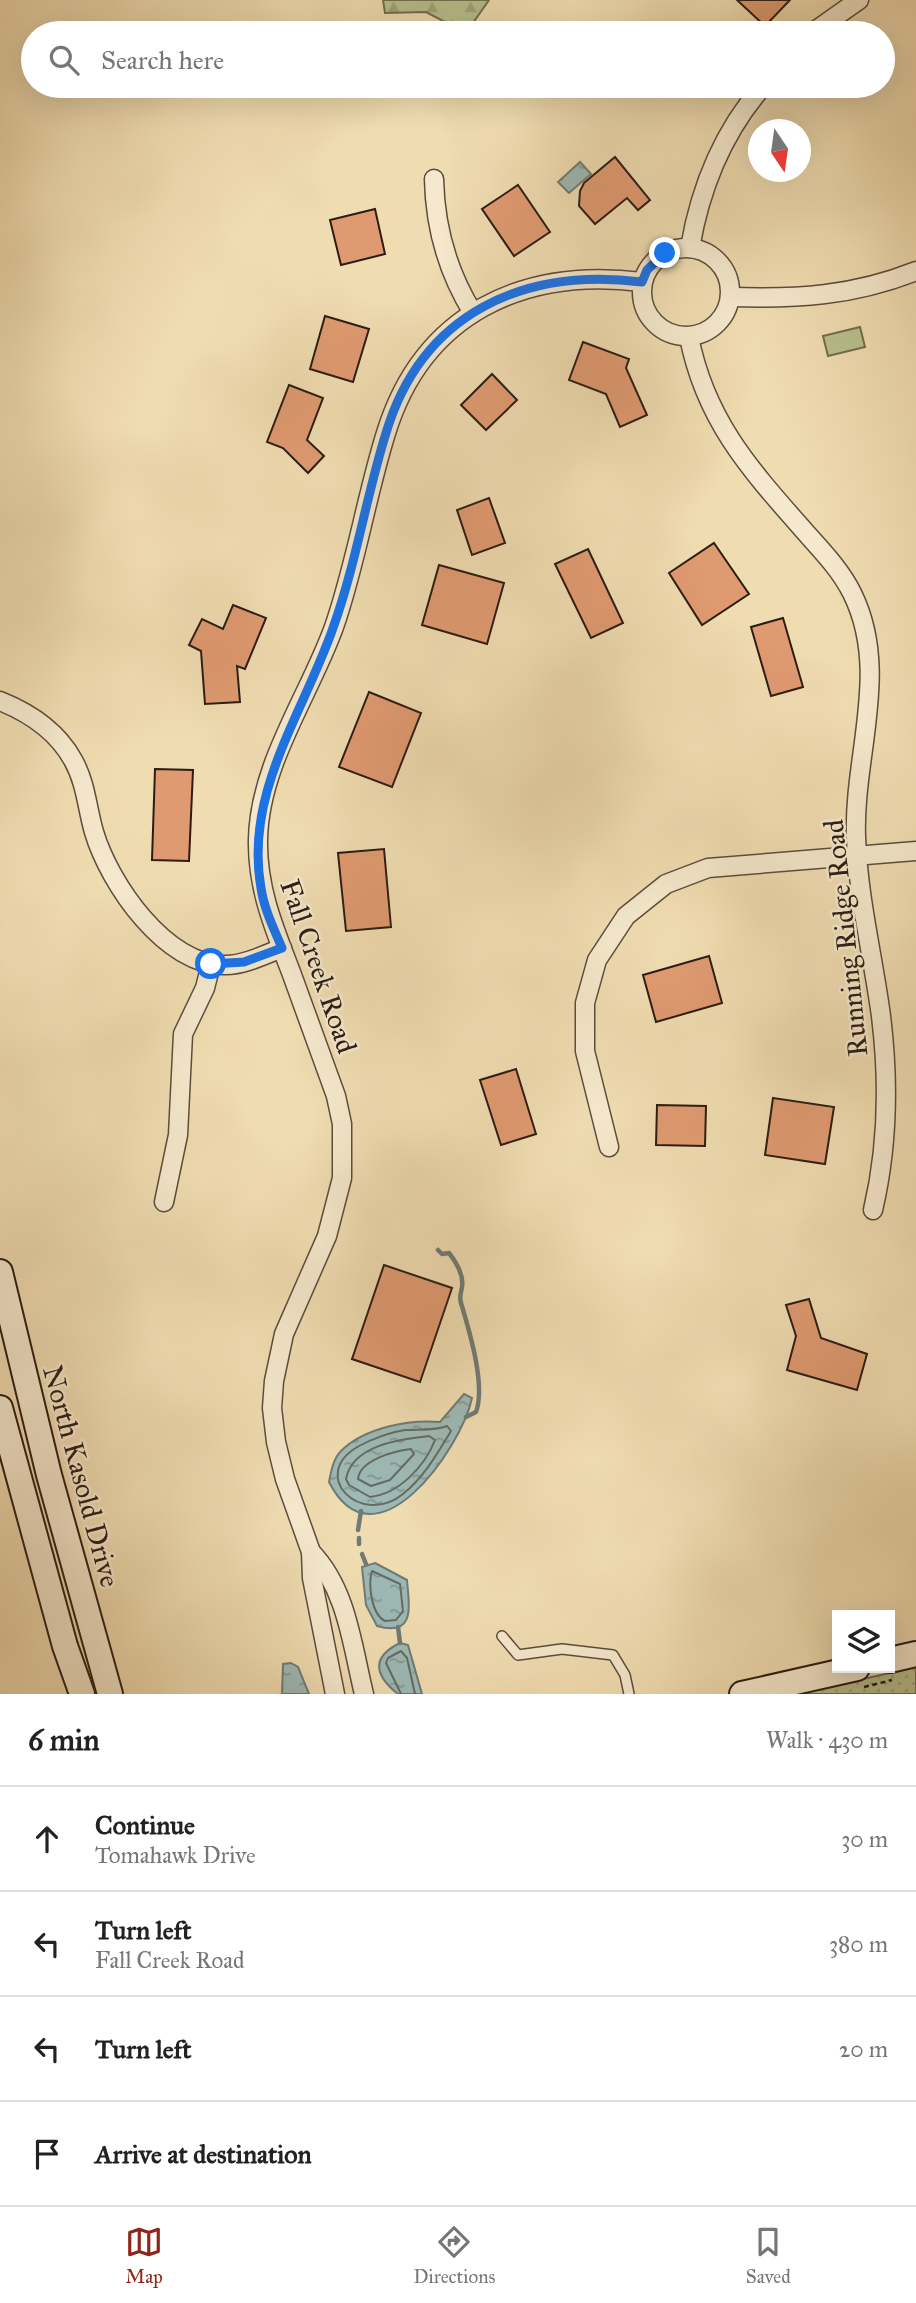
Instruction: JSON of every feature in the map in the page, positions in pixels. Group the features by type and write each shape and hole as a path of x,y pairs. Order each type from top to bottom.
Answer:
{"main road":[{"name":"North Kasold Drive","path":"0,1272 49,1475 110,1694"},
{"path":"0,1408 65,1646 82,1694"},
{"path":"895,1667 916,1654"},
{"path":"742,1694 857,1678"}],"street":[{"path":"827,21 852,2"},
{"path":"690,248 698,203 711,170 752,98"},
{"path":"434,179 439,236 449,268 473,313"},
{"path":"677,248 690,248 716,259 727,276 731,297 726,312 717,325 690,337 662,330 652,321 644,309 642,282 655,260 677,248"},
{"path":"731,297 799,299 876,285 916,271"},
{"name":"Fall Creek Road","path":"335,1694 312,1578 311,1552 294,1512 276,1442 274,1381 284,1334 336,1208 344,1150 336,1096 261,890 257,838 270,776 333,630 396,405 432,349 473,313 509,293 559,280 585,278 642,282"},
{"name":"Running Ridge Road","path":"690,337 705,394 734,449 838,569 862,615 872,661 871,687 856,793 857,856 885,1065 884,1163 873,1210"},
{"path":"0,701 24,711 44,725 73,760 82,780 94,832 104,858 136,909 158,933 181,951 211,964 244,962 282,948"},
{"path":"609,1147 585,1051 585,1003 597,960 626,916 666,884 708,868 916,851"},
{"path":"164,1202 178,1135 183,1034 205,988 211,964"},
{"name":"Fall Creek Road","path":"311,1552 329,1570 339,1594 364,1694"}],"lane":[{"path":"502,1636 518,1655 562,1649 613,1655 625,1675 629,1694"}],"path":[{"path":"857,1678 878,1673"}],"green space":[{"path":"383,0 489,0 474,21 443,21 426,12 385,13"},
{"path":"860,327 865,347 828,356 823,336"},
{"path":"916,1667 916,1694 797,1694 895,1673"}],"water":[{"path":"580,162 591,174 569,193 558,182"},
{"path":"464,1394 472,1398 465,1420 434,1471 414,1493 392,1508 369,1514 348,1506 329,1482 334,1462 341,1451 374,1431 415,1422 440,1422"},
{"path":"375,1563 407,1580 409,1609 404,1623 398,1627 377,1626 366,1605 362,1567"},
{"path":"400,1643 408,1645 422,1694 398,1694 380,1673 380,1660 384,1654"},
{"path":"291,1663 298,1667 309,1694 282,1694 283,1664"}],"building":[{"path":"737,0 790,0 770,21 760,21"},
{"path":"615,157 650,200 638,210 627,198 595,224 579,206 580,191 584,183"},
{"path":"518,185 550,232 514,256 482,209"},
{"path":"375,209 385,254 341,265 330,220"},
{"path":"325,316 369,329 353,382 310,369"},
{"path":"583,342 629,359 626,368 647,415 620,427 606,394 569,380"},
{"path":"492,374 517,400 486,430 461,405"},
{"path":"289,385 323,398 307,440 324,456 308,473 283,448 267,442"},
{"path":"489,498 505,543 472,555 457,510"},
{"path":"714,543 749,594 702,625 669,573"},
{"path":"588,549 623,623 591,638 555,564"},
{"path":"439,565 504,583 487,644 422,625"},
{"path":"233,605 266,618 245,669 237,666 240,702 205,704 201,651 189,645 202,619 223,629"},
{"path":"783,618 803,687 771,696 751,627"},
{"path":"369,692 421,713 392,787 339,767"},
{"path":"155,769 193,770 189,861 152,860"},
{"path":"384,849 391,927 346,931 338,853"},
{"path":"709,956 722,1003 656,1022 643,975"},
{"path":"516,1069 536,1134 501,1145 480,1080"},
{"path":"773,1098 834,1107 825,1164 765,1155"},
{"path":"657,1105 706,1106 705,1146 656,1145"},
{"path":"384,1265 452,1288 420,1382 352,1359"},
{"path":"809,1299 821,1338 867,1354 857,1390 787,1370 796,1336 786,1305"}],"waterway":[{"path":"438,1250 442,1254 449,1253 461,1273 460,1301 478,1373 479,1401 476,1412 466,1417"},
{"path":"358,1530 361,1511"},
{"path":"359,1538 359,1544"},
{"path":"362,1554 366,1564"},
{"path":"398,1627 400,1643"}],"route":[{"path":"211,964 244,962 282,948 261,890 257,838 261,808 270,776 333,630 386,433 396,405 412,376 432,349 453,328 481,308 509,293 559,280 585,278 642,282 647,270 665,253"}]}
